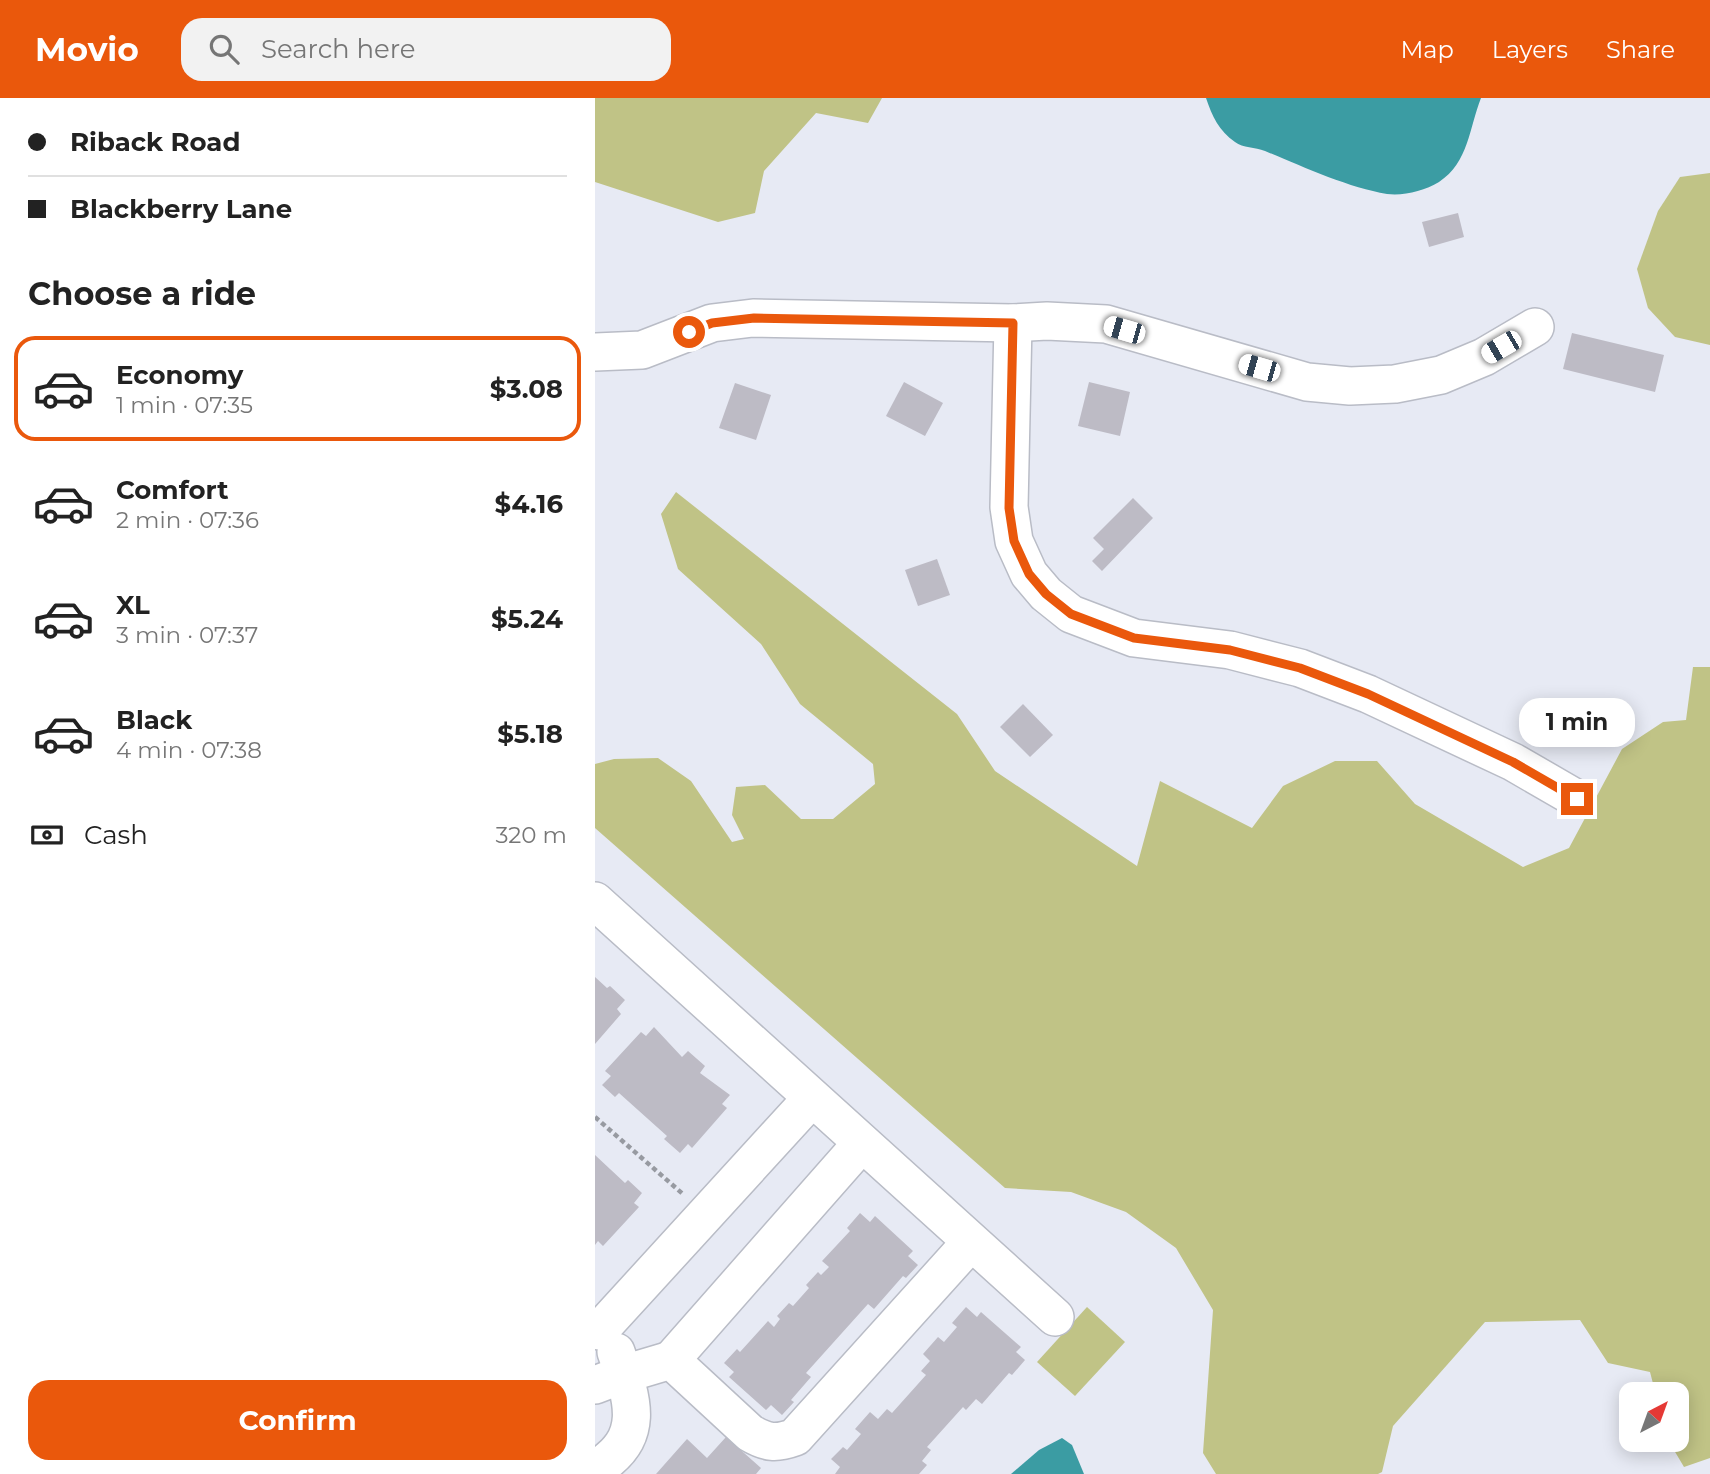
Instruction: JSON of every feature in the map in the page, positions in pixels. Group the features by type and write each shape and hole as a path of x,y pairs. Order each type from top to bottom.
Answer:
{"street":[{"path":"595,352 642,350 712,323 754,318 1013,323 1047,321 1106,324 1307,382 1350,386 1395,384 1441,374 1484,357 1535,327"},
{"path":"1013,323 1009,508 1014,541 1029,574 1046,594 1071,614 1134,638 1230,650 1300,668 1368,694 1513,762 1577,799"},
{"path":"595,901 1055,1317"},
{"path":"610,1380 614,1345 597,1329 812,1098"},
{"path":"610,1380 671,1360 862,1143"},
{"path":"671,1360 750,1433 764,1441 779,1443 795,1437 971,1242"},
{"path":"595,1469 614,1456 627,1441 633,1425 631,1402 610,1380"}],"path":[{"path":"595,1117 706,1214"}],"green space":[{"path":"595,98 882,98 868,123 816,113 764,171 755,213 718,222 595,182"},
{"path":"1710,173 1710,345 1675,337 1648,308 1637,269 1658,211 1680,177"},
{"path":"676,492 957,714 995,771 1137,866 1160,781 1252,828 1283,786 1335,761 1377,761 1415,804 1523,867 1569,848 1622,749 1663,722 1686,720 1693,667 1710,667 1710,1458 1684,1467 1675,1452 1689,1452 1689,1382 1653,1382 1650,1372 1608,1363 1580,1320 1485,1322 1393,1426 1382,1472 1216,1474 1203,1453 1213,1310 1176,1248 1126,1212 1071,1192 1005,1188 595,828 595,764 614,759 658,758 691,781 732,842 744,839 732,815 736,787 765,785 801,819 833,819 875,784 873,764 800,704 761,644 678,569 661,514"},
{"path":"1087,1307 1125,1342 1075,1396 1037,1362"}],"water":[{"path":"1206,98 1481,98 1467,144 1457,165 1449,174 1427,188 1387,194 1357,187 1265,151 1238,144 1220,128"},
{"path":"1062,1438 1072,1445 1084,1474 1011,1474 1039,1450"}],"building":[{"path":"1458,213 1464,237 1429,247 1422,222"},
{"path":"1572,333 1664,355 1655,392 1563,369"},
{"path":"904,382 943,403 925,436 886,416"},
{"path":"1089,382 1130,392 1120,436 1078,426"},
{"path":"735,383 771,395 756,440 719,428"},
{"path":"1133,498 1153,518 1102,571 1092,561 1104,549 1093,538"},
{"path":"937,559 950,595 918,606 905,570"},
{"path":"1023,704 1053,735 1030,757 1000,727"},
{"path":"595,977 625,1000 617,1009 621,1014 595,1044"},
{"path":"654,1027 682,1057 688,1051 705,1066 700,1073 730,1095 722,1104 727,1108 692,1148 688,1144 680,1153 664,1139 667,1136 619,1093 615,1097 602,1085 611,1076 605,1071 641,1032 646,1036"},
{"path":"595,1155 625,1183 628,1180 642,1193 634,1203 639,1207 603,1246 598,1241 595,1245"},
{"path":"860,1213 870,1222 875,1216 913,1251 908,1256 918,1265 906,1278 903,1276 874,1309 868,1304 806,1373 811,1377 782,1415 771,1405 766,1410 729,1377 734,1372 724,1363 737,1349 740,1352 768,1321 774,1327 780,1319 777,1316 789,1303 793,1306 809,1288 806,1285 818,1272 821,1275 829,1267 822,1261 850,1231 847,1228"},
{"path":"966,1307 977,1317 981,1312 1021,1347 1016,1352 1025,1360 1012,1375 1009,1373 982,1404 976,1399 966,1410 963,1407 927,1447 931,1450 922,1461 927,1465 919,1474 835,1474 840,1467 831,1459 843,1447 847,1450 861,1434 855,1429 870,1412 878,1419 887,1409 892,1413 926,1375 921,1371 930,1361 923,1354 938,1337 944,1342 957,1327 952,1323"},
{"path":"726,1437 761,1468 756,1474 656,1474 687,1439 707,1458"}],"route":[{"path":"689,332 712,323 754,318 1013,323 1009,508 1014,541 1029,574 1046,594 1071,614 1134,638 1230,650 1300,668 1368,694 1513,762 1577,799"}]}
